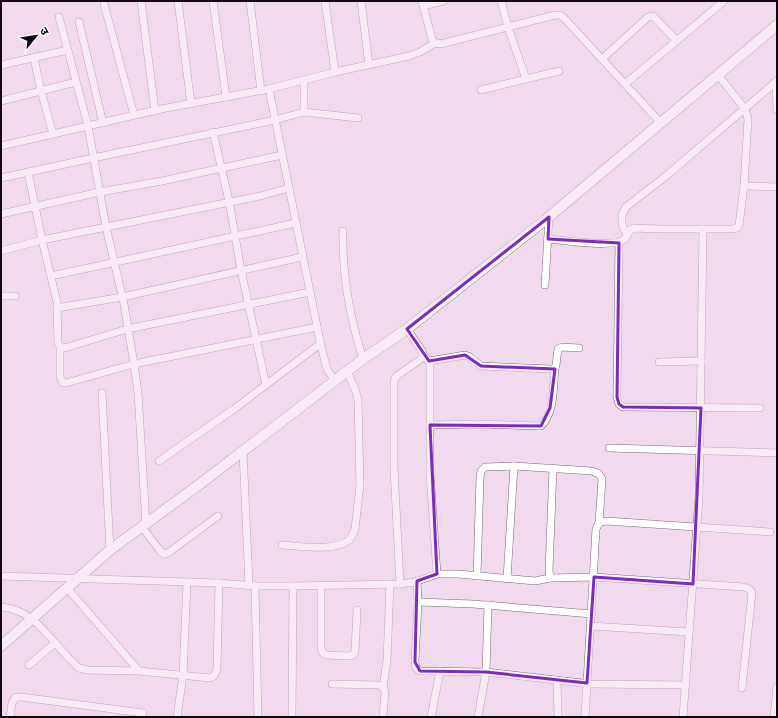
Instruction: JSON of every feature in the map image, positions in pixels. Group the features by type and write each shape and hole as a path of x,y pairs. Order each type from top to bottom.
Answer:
{"street":[{"path":"104,1 134,115"},
{"path":"141,1 155,110"},
{"path":"178,1 190,104"},
{"path":"213,1 226,97"},
{"path":"250,1 261,91"},
{"path":"325,1 335,72"},
{"path":"361,1 369,65"},
{"path":"435,43 432,39 423,4 443,1"},
{"path":"501,1 508,27 526,79"},
{"path":"625,84 724,1"},
{"path":"1,146 155,110 261,91 335,72 409,56 420,52 435,43 441,44 555,15 560,15 660,123"},
{"path":"602,59 648,17 653,16 676,40"},
{"path":"59,17 88,126 106,227 122,296 134,364 138,393 144,525 161,552 164,554 218,516"},
{"path":"79,22 103,122"},
{"path":"2,644 110,550 347,371 407,329 549,217 777,25"},
{"path":"1,65 68,50"},
{"path":"34,58 41,91 53,134"},
{"path":"481,90 559,71"},
{"path":"548,238 608,244 619,243 625,239 630,230 634,228 737,228 739,225 744,186 748,119 745,109 718,75"},
{"path":"304,80 304,112"},
{"path":"1,101 76,82"},
{"path":"627,235 622,224 622,215 626,207 666,176 776,82"},
{"path":"776,82 777,110"},
{"path":"269,89 320,344 327,369 335,381"},
{"path":"1,178 275,120 304,112 358,118"},
{"path":"213,132 220,168 229,201 240,270 266,385"},
{"path":"1,214 100,192 162,181 282,156"},
{"path":"28,172 57,308 58,344 60,346 60,377 64,383 134,364 317,327"},
{"path":"744,186 777,187"},
{"path":"1,251 42,240 229,201 260,196 289,188"},
{"path":"545,285 549,217"},
{"path":"51,276 296,223"},
{"path":"683,717 697,527 701,408 703,229"},
{"path":"343,231 344,268 354,332 364,359"},
{"path":"619,243 617,397 619,404 623,407 760,408"},
{"path":"57,308 122,296 302,256"},
{"path":"60,346 62,348 68,347 127,329 310,292"},
{"path":"1,296 15,296"},
{"path":"407,329 423,355 429,361 430,472 437,574"},
{"path":"159,461 234,409 320,344"},
{"path":"430,425 479,424 540,426 545,422 550,408 558,349 562,347 579,348"},
{"path":"400,584 394,468 394,378 421,359 423,355"},
{"path":"429,361 465,355 481,366 555,368"},
{"path":"659,362 701,361"},
{"path":"282,545 331,546 348,541 353,536 360,485 358,400 347,371"},
{"path":"102,393 110,550"},
{"path":"609,448 777,454"},
{"path":"243,451 252,586 258,717"},
{"path":"477,576 481,471 485,467 514,466 592,471 600,474 602,479 599,523 596,529 585,717"},
{"path":"507,579 514,466"},
{"path":"550,578 552,469"},
{"path":"599,523 606,521 770,532"},
{"path":"1,576 219,583 252,586 293,586 400,584 418,581 437,574 458,574 535,581 550,578 594,577 744,587 749,589 752,593 742,688"},
{"path":"418,581 415,662 416,668 420,671 486,672 588,683 686,685"},
{"path":"177,717 183,675 187,582"},
{"path":"1,607 15,609 32,618 79,668 87,670 139,671 210,678 216,673 219,583"},
{"path":"383,717 385,692 383,687 387,661 390,584"},
{"path":"321,585 321,649 323,653 326,655 353,655 355,652 357,610"},
{"path":"292,717 293,586"},
{"path":"67,588 139,671"},
{"path":"418,602 488,605 592,614"},
{"path":"478,717 486,672 488,605"},
{"path":"591,626 689,632"},
{"path":"29,665 55,643"},
{"path":"431,717 440,671"},
{"path":"558,680 558,717"},
{"path":"332,684 378,685 383,687"},
{"path":"774,717 777,687"},
{"path":"10,717 12,702 16,698 21,697 137,714"}],"highlighted area":[{"path":"549,217 548,239 619,243 617,397 619,404 623,407 701,408 693,584 594,577 587,683 486,672 420,671 415,662 417,581 437,574 430,425 541,426 550,408 555,369 481,366 465,355 429,361 407,329"}]}
